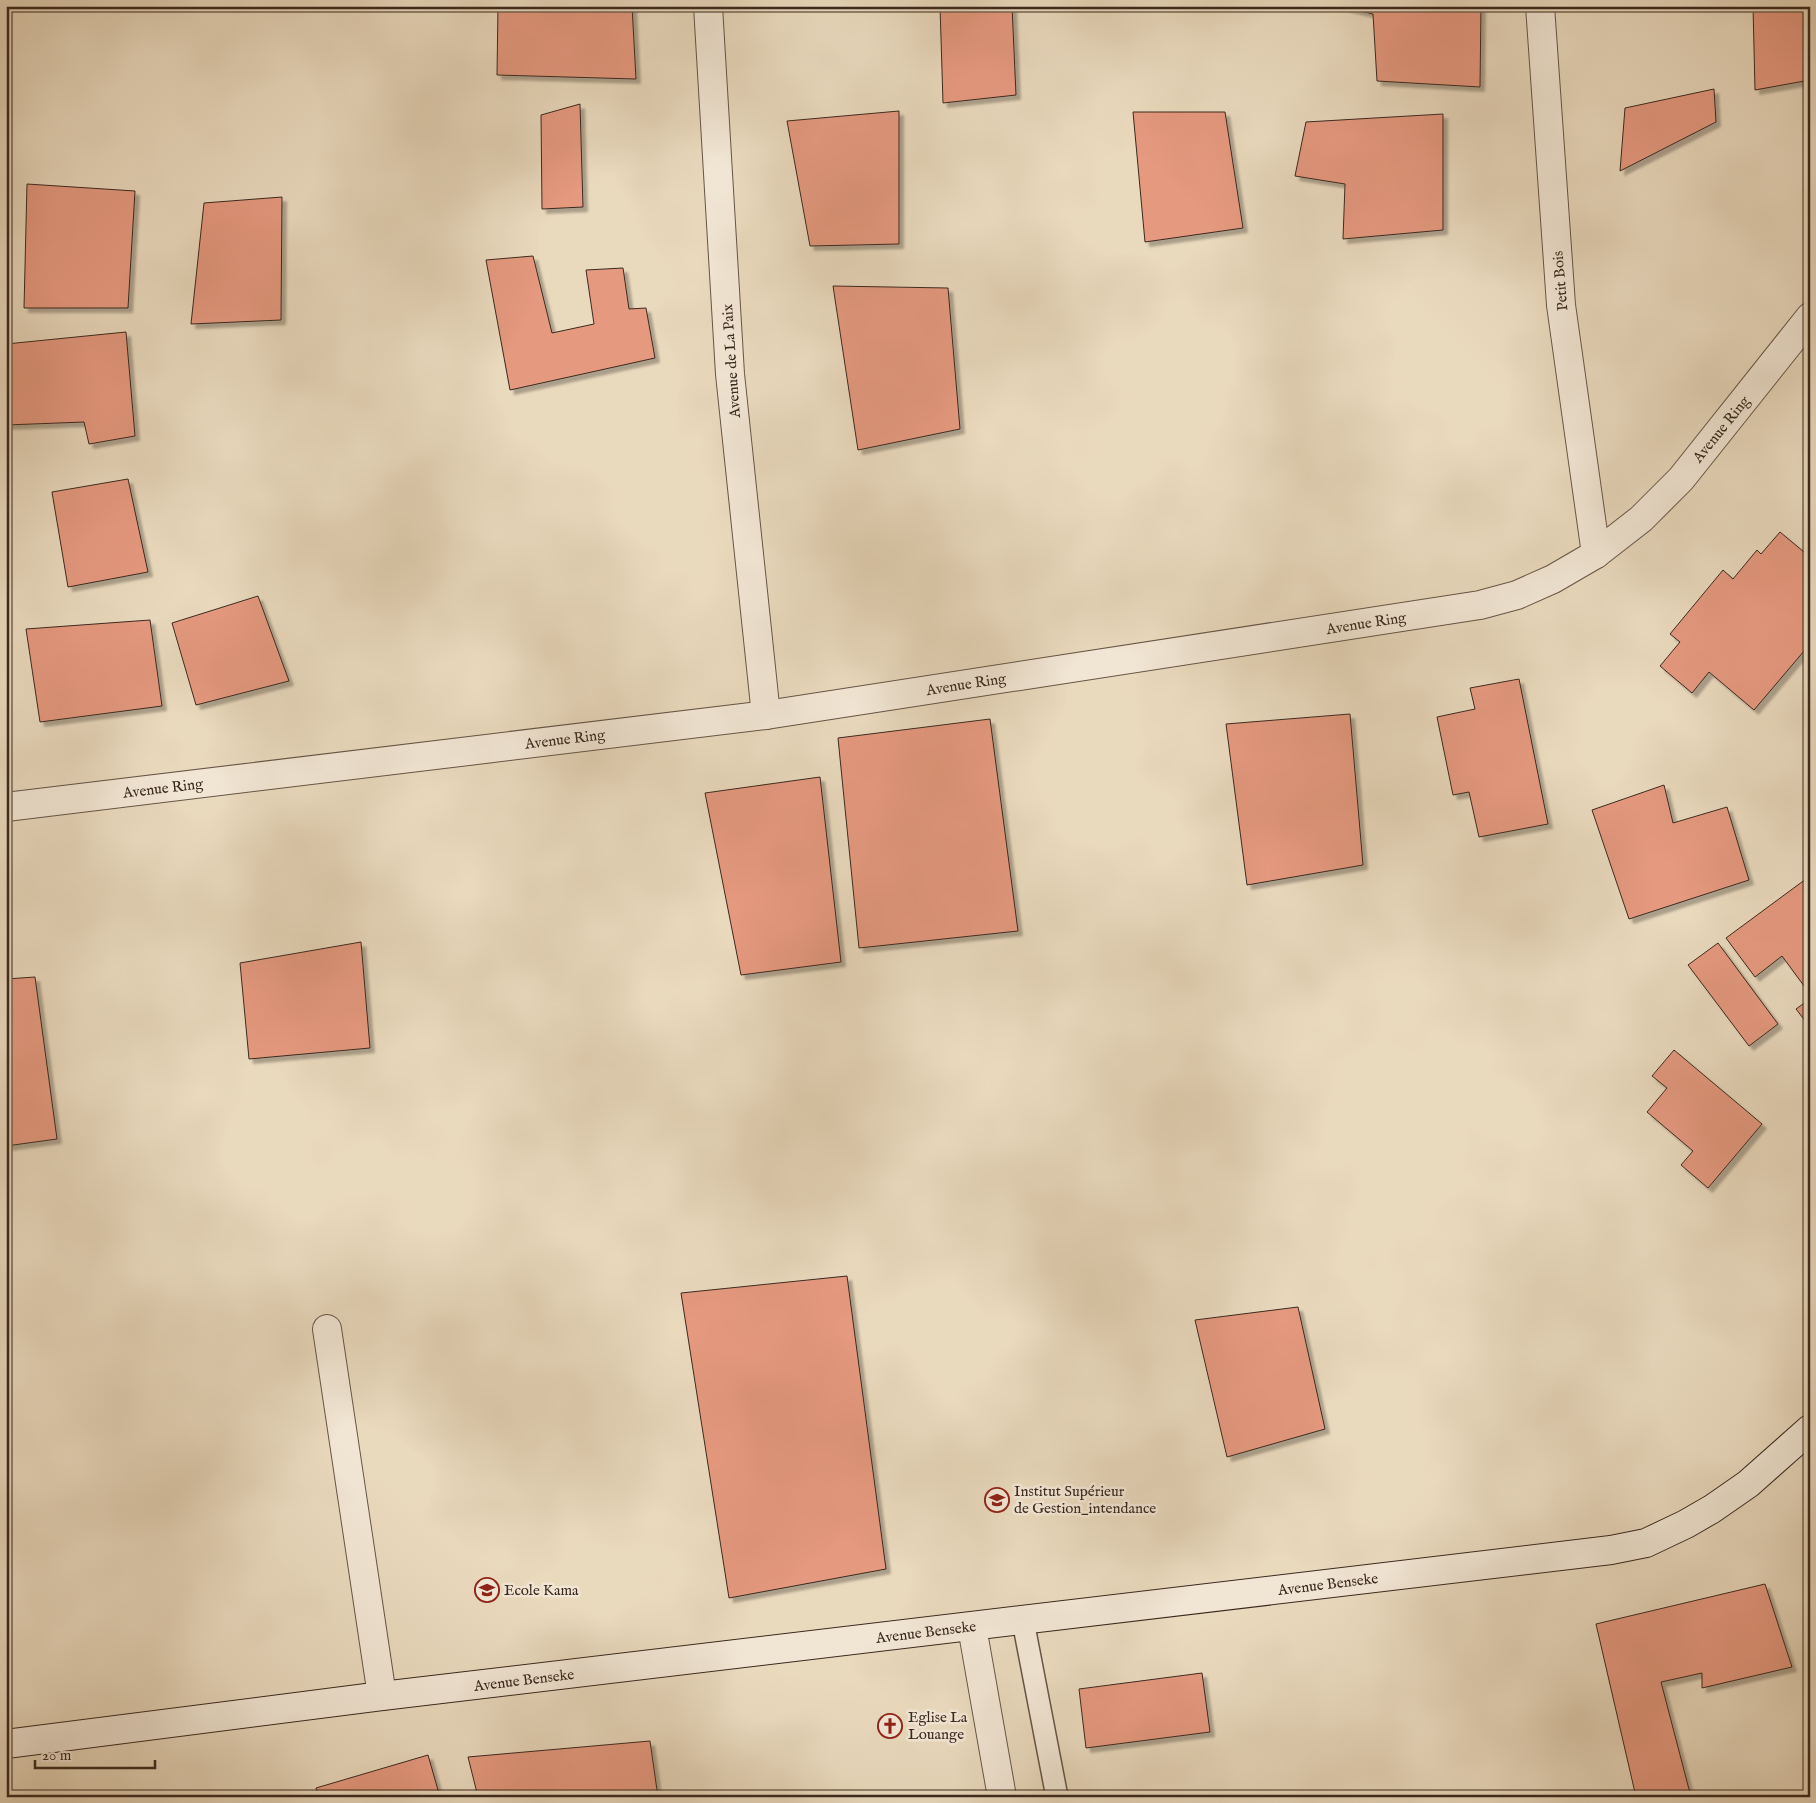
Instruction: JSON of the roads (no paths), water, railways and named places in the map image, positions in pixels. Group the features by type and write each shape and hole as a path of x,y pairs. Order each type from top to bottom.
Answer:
{"street":[{"name":"Avenue de La Paix","path":"708,6 730,374 766,715"},
{"name":"Petit Bois","path":"1540,6 1561,305 1596,554"},
{"name":"Avenue Ring","path":"6,806 766,715 1480,605 1517,595 1553,579 1596,554 1641,519 1681,479 1810,317"},
{"path":"327,1329 382,1696"},
{"name":"Avenue Benseke","path":"6,1744 382,1696 1611,1550 1646,1543 1712,1509 1748,1484 1810,1429"},
{"path":"972,1627 1002,1797"}],"lane":[{"path":"1023,1621 1057,1797"}],"place":[{"name":"Institut Supérieur de Gestion_intendance","path":"997,1500"},
{"name":"Ecole Kama","path":"487,1590"},
{"name":"Eglise La Louange","path":"890,1726"}]}
